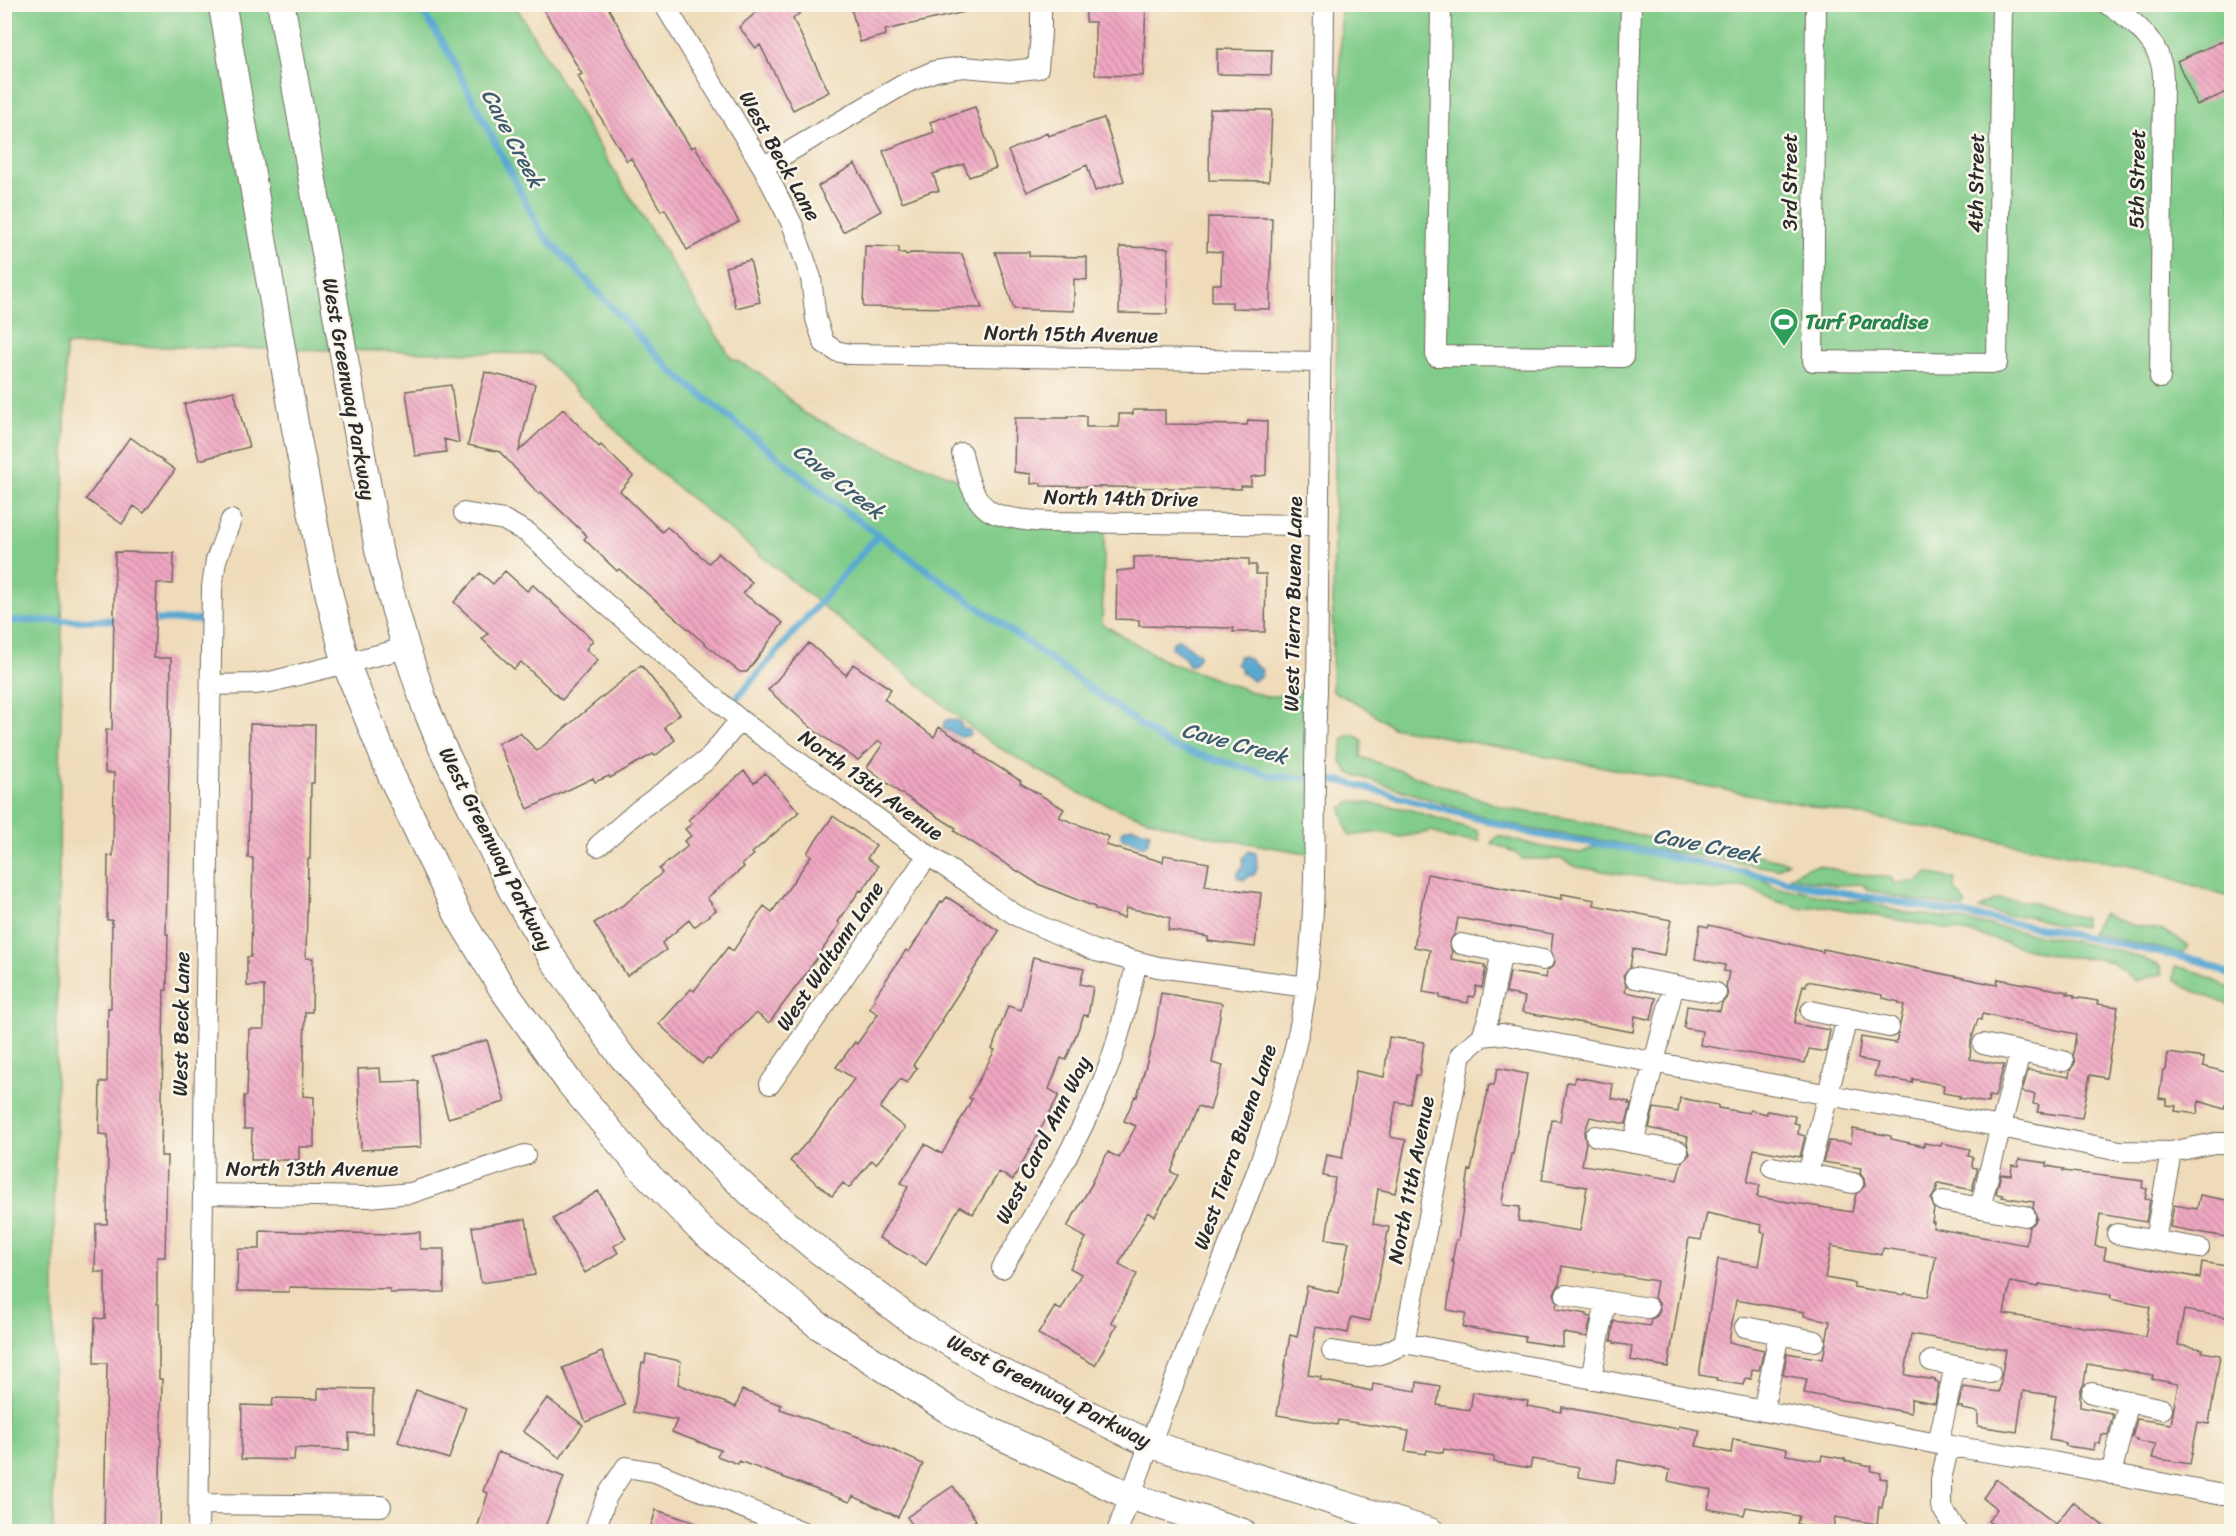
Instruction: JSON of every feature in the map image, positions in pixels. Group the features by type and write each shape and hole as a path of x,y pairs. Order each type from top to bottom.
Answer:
{"main road":[{"path":"222,4 295,426 323,569 346,664 392,777 458,915 502,988 562,1073 641,1168 700,1229 828,1331 950,1411 1130,1496 1242,1532"},
{"name":"West Greenway Parkway","path":"281,4 379,552 406,648 442,747 512,890 553,959 619,1053 709,1154 756,1198 813,1246 909,1319 995,1370 1150,1444 1431,1532"}],"street":[{"name":"West Beck Lane","path":"664,4 763,167 794,226 812,278 816,319 824,343"},
{"path":"763,167 906,82 935,71 963,67 1010,71 1038,68 1041,4"},
{"name":"West Tierra Buena Lane","path":"1117,1532 1241,1216 1284,1093 1307,987 1312,921 1317,691 1324,4"},
{"path":"1441,4 1436,356 1623,357 1630,4"},
{"name":"3rd Street","path":"1816,4 1813,361 1997,363"},
{"name":"4th Street","path":"1997,363 2002,4"},
{"name":"5th Street","path":"2107,4 2137,27 2153,45 2161,62 2163,82 2160,378"},
{"name":"North 15th Avenue","path":"824,343 836,351 849,354 1320,362"},
{"name":"North 14th Drive","path":"962,453 969,483 987,510 1016,519 1047,522 1318,525"},
{"name":"North 13th Avenue","path":"464,513 504,519 528,533 604,603 741,720 1017,916 1096,951 1137,962 1158,967 1307,987"},
{"name":"West Beck Lane","path":"198,1532 213,578 216,560 231,520"},
{"path":"211,684 270,682 406,648"},
{"path":"598,846 639,810 708,759 741,720"},
{"name":"West Waltann Lane","path":"770,1084 928,855"},
{"path":"1461,944 1543,960"},
{"name":"North 11th Avenue","path":"1404,1343 1461,1054 1482,1036 1489,1016 1502,951"},
{"name":"West Carol Ann Way","path":"1002,1268 1067,1155 1096,1094 1112,1054 1137,962"},
{"path":"1635,978 1716,993"},
{"path":"1633,1143 1674,986"},
{"path":"1811,1011 1889,1027"},
{"path":"1808,1174 1846,1018"},
{"path":"1482,1036 1502,1034 2121,1151 2171,1152 2215,1143 2232,1143"},
{"path":"1983,1044 2063,1061"},
{"path":"1980,1208 2020,1052"},
{"path":"1596,1136 1678,1151"},
{"path":"2155,1240 2171,1152"},
{"name":"North 13th Avenue","path":"202,1194 369,1197 411,1193 525,1155"},
{"path":"1772,1167 1853,1183"},
{"path":"1943,1201 2025,1216"},
{"path":"2117,1234 2199,1248"},
{"path":"1566,1294 1648,1308"},
{"path":"1591,1379 1606,1301"},
{"path":"1745,1327 1815,1341"},
{"path":"1763,1411 1779,1334"},
{"path":"1332,1350 1360,1356 1384,1355 1404,1343 1943,1445 2217,1494 2232,1494"},
{"path":"1931,1361 1990,1373"},
{"path":"1955,1366 1943,1445 1941,1506 1957,1532"},
{"path":"2092,1393 2162,1409"},
{"path":"2110,1474 2129,1401"},
{"path":"594,1532 607,1496 626,1467 655,1472 803,1532"},
{"path":"199,1504 381,1506"}],"green space":[{"path":"5,5 515,5 620,181 731,358 761,374 804,413 866,443 969,483 987,510 1105,522 1102,624 1165,661 1266,697 1317,691 1313,854 1217,838 1123,811 1079,793 989,742 649,464 540,354 66,345 54,1218 53,1531 5,1531"},
{"name":"Turf Paradise","path":"1341,5 2231,5 2231,898 2141,868 1392,727 1361,705 1332,691"},
{"path":"1354,734 1362,740 1361,757 1508,809 1578,820 1682,846 1762,856 1788,862 1777,869 1531,829 1491,819 1349,773 1341,762 1343,738"},
{"path":"1354,801 1408,809 1478,831 1480,841 1448,839 1433,831 1401,837 1380,832 1349,836 1341,808"},
{"path":"1498,836 1581,853 1596,846 1748,870 1776,888 1799,890 1842,901 1867,901 1897,911 1956,919 2130,954 2159,965 2162,974 2135,981 2112,962 2092,958 2053,956 1979,935 1824,906 1801,908 1775,901 1747,887 1712,890 1577,867 1561,859 1523,859 1514,852 1491,843"},
{"path":"1818,865 1848,873 1892,878 1893,883 1916,882 1928,873 1955,879 1954,888 1966,904 1963,908 1868,890 1863,884 1835,885 1789,877 1805,868"},
{"path":"1998,899 2032,902 2084,918 2084,926 2060,926 2029,916 2007,916 1979,909"},
{"path":"2103,914 2131,925 2162,930 2188,945 2184,954 2090,933"},
{"path":"2175,966 2197,972 2231,989 2231,1006 2187,988 2174,979"}],"water":[{"path":"1179,639 1199,654 1199,658 1193,665 1189,665 1184,657 1171,647 1175,640"},
{"path":"1239,656 1246,657 1262,670 1261,676 1253,681 1241,672 1242,669 1236,664"},
{"path":"949,719 959,721 963,728 970,730 971,734 964,737 943,729 944,722"},
{"path":"1132,827 1150,832 1148,842 1144,846 1121,836 1123,830"},
{"path":"1249,851 1256,853 1257,869 1254,875 1244,880 1237,877 1243,867 1243,858"}],"building":[{"path":"540,4 606,4 657,94 691,148 695,146 739,222 687,250 665,209 661,211 631,158 627,161 599,115 578,76 582,74"},
{"path":"766,4 810,4 793,19 829,92 793,110 760,45 756,48 739,27"},
{"path":"850,4 964,4 965,12 885,30 886,35 860,42"},
{"path":"1086,4 1146,4 1143,76 1095,75 1095,22 1086,22"},
{"path":"2232,37 2232,90 2197,105 2177,61"},
{"path":"1217,49 1272,50 1271,75 1217,74"},
{"path":"975,107 996,168 969,177 964,164 933,174 939,191 932,191 902,202 883,151 934,132 930,122"},
{"path":"1210,109 1272,110 1269,181 1209,180"},
{"path":"1104,118 1124,181 1095,191 1087,165 1027,192 1008,151 1047,133 1048,136"},
{"path":"855,164 881,211 843,232 818,186"},
{"path":"1208,217 1272,218 1270,309 1232,308 1232,302 1212,302 1212,284 1221,284 1222,252 1207,251"},
{"path":"865,246 899,247 899,253 906,255 911,253 962,254 982,308 863,307"},
{"path":"1120,247 1168,248 1167,314 1119,313"},
{"path":"995,252 1029,252 1029,256 1087,257 1087,280 1074,279 1074,311 1014,309"},
{"path":"750,260 760,302 736,308 725,267"},
{"path":"485,372 535,384 519,451 563,409 599,447 601,445 633,476 620,491 662,532 667,527 709,563 718,553 752,582 743,593 783,623 747,672 740,672 718,655 619,569 617,571 584,539 587,536 541,492 539,494 500,452 468,445"},
{"path":"451,385 459,443 444,439 446,452 415,456 406,391"},
{"path":"234,391 249,447 199,460 184,404"},
{"path":"1133,410 1165,410 1165,424 1247,425 1248,420 1267,421 1266,475 1251,477 1251,486 1241,486 1241,489 1041,486 1041,483 1031,484 1031,474 1014,472 1015,418 1086,416 1086,427 1119,427 1119,414 1133,414"},
{"path":"130,437 175,470 144,513 134,506 122,524 86,499"},
{"path":"115,552 174,553 173,584 157,583 154,658 171,658 167,990 164,990 161,1156 167,1156 165,1257 157,1257 159,1379 162,1379 159,1532 104,1532 107,1363 94,1363 95,1318 105,1319 105,1272 95,1272 96,1224 107,1224 108,1135 99,1134 100,1082 107,1082 108,1008 111,1008 112,920 107,920 108,856 113,856 114,773 105,773 106,730 112,730"},
{"path":"1134,557 1249,559 1249,565 1256,565 1256,574 1266,574 1265,632 1233,632 1234,628 1139,626 1139,620 1116,619 1117,571 1134,569"},
{"path":"505,571 527,591 533,585 593,640 586,649 598,660 562,700 521,662 514,669 482,639 488,634 454,602 480,573 493,584"},
{"path":"809,643 846,675 853,664 891,689 884,699 934,737 939,727 1021,781 1020,783 1064,809 1059,817 1109,837 1106,845 1163,862 1164,855 1209,863 1205,886 1261,893 1255,947 1208,941 1208,937 1168,930 1170,918 1155,913 1126,908 1124,918 1095,909 1095,907 1038,884 954,831 956,828 900,793 867,767 883,744 879,741 858,760 815,731 768,690"},
{"path":"641,665 680,714 664,727 675,740 655,756 653,754 610,778 609,776 595,782 593,778 528,809 498,743 520,733 537,751"},
{"path":"250,724 315,725 314,783 311,783 310,859 308,859 306,958 313,958 312,1012 305,1012 303,1096 314,1097 314,1147 299,1147 299,1160 251,1160 252,1129 244,1129 249,1029 264,1029 264,986 247,986 247,957 251,957 253,858 248,858"},
{"path":"744,771 754,783 765,773 799,812 752,853 754,855 742,864 744,867 707,898 716,910 694,927 689,920 662,943 666,950 627,976 594,923 625,904 662,873 659,869 688,846 684,841 691,836 685,829 692,824 688,820"},
{"path":"833,816 876,846 867,858 878,866 874,874 862,891 860,890 808,971 769,1023 756,1013 710,1060 707,1058 702,1064 659,1024 691,989 694,991 728,947 733,951 764,906 772,912 811,856 807,853"},
{"path":"1427,874 1562,899 1562,894 1595,900 1594,905 1671,920 1664,955 1633,949 1630,968 1623,975 1625,992 1656,998 1651,1020 1635,1016 1633,1032 1522,1012 1525,997 1506,993 1510,972 1546,978 1547,971 1555,962 1551,951 1553,934 1458,918 1455,934 1449,942 1452,952 1451,959 1485,965 1482,988 1476,986 1474,997 1469,996 1468,1003 1423,992 1430,950 1414,947"},
{"path":"947,897 999,931 913,1065 917,1068 907,1083 900,1079 880,1108 905,1128 876,1164 872,1160 849,1188 843,1183 832,1196 790,1161 816,1132 854,1079 836,1067 855,1042 857,1044 878,1014 869,1008 874,998 906,950 909,952 941,901 943,902"},
{"path":"1700,925 1708,927 1709,925 1823,952 1823,949 1997,985 1998,979 2068,992 2067,994 2074,995 2074,997 2098,1001 2097,1004 2118,1007 2106,1078 2090,1075 2082,1118 2037,1112 2039,1105 2033,1104 2035,1094 2022,1092 2028,1070 2069,1077 2070,1070 2075,1063 2073,1055 2076,1034 1982,1014 1981,1020 1978,1019 1971,1041 1970,1059 2004,1065 1995,1097 1989,1096 1988,1103 1943,1093 1944,1085 1913,1079 1912,1083 1874,1076 1878,1063 1858,1059 1861,1037 1896,1043 1904,1005 1883,998 1883,995 1807,981 1806,986 1803,985 1794,1024 1830,1030 1826,1052 1809,1049 1805,1063 1700,1045 1702,1031 1684,1028 1687,1006 1720,1011 1722,1003 1728,996 1726,987 1729,972 1724,971 1725,965 1695,959"},
{"path":"1033,957 1084,969 1080,984 1093,987 1088,1016 1084,1015 1066,1060 1061,1058 1049,1089 1059,1095 1013,1180 999,1172 973,1214 960,1206 926,1265 879,1238 908,1187 901,1183 925,1144 942,1154 995,1050 992,1049 1008,1006 1021,1010"},
{"path":"1161,993 1222,1003 1212,1063 1223,1066 1210,1110 1198,1106 1171,1172 1178,1175 1155,1216 1148,1212 1119,1264 1137,1274 1111,1322 1117,1325 1095,1365 1038,1334 1055,1307 1061,1310 1081,1274 1070,1268 1086,1238 1067,1227 1108,1152 1119,1158 1136,1126 1124,1121 1135,1096 1137,1097 1154,1037"},
{"path":"1389,1037 1424,1042 1419,1076 1416,1075 1410,1104 1396,1102 1390,1137 1406,1140 1395,1193 1378,1189 1373,1224 1389,1227 1370,1321 1351,1317 1348,1333 1316,1327 1308,1375 1321,1377 1320,1380 1372,1391 1373,1384 1416,1391 1417,1382 1440,1386 1437,1405 1470,1410 1473,1392 1528,1401 1527,1406 1561,1412 1562,1407 1678,1429 1679,1426 1700,1430 1696,1446 1731,1453 1733,1439 1787,1449 1786,1455 1821,1461 1822,1455 1872,1466 1871,1471 1881,1473 1880,1478 1887,1479 1877,1524 1835,1517 1833,1531 1797,1524 1799,1516 1746,1507 1744,1515 1708,1509 1711,1490 1668,1481 1670,1470 1618,1460 1614,1483 1578,1477 1579,1467 1532,1459 1530,1468 1494,1462 1494,1457 1444,1449 1443,1453 1427,1450 1426,1454 1405,1451 1409,1431 1338,1420 1337,1425 1277,1415 1290,1335 1297,1337 1307,1286 1339,1293 1349,1242 1326,1239 1335,1178 1323,1176 1327,1155 1342,1158 1356,1071 1384,1077"},
{"path":"487,1040 505,1102 448,1118 431,1056"},
{"path":"2168,1053 2204,1058 2203,1066 2232,1074 2232,1107 2225,1105 2224,1109 2199,1101 2197,1114 2175,1111 2176,1106 2166,1105 2166,1099 2159,1098"},
{"path":"380,1068 381,1082 418,1081 421,1147 361,1150 358,1069"},
{"path":"1498,1068 1527,1074 1503,1205 1520,1207 1518,1221 1580,1231 1587,1187 1542,1180 1552,1120 1560,1121 1567,1082 1574,1083 1575,1077 1613,1084 1611,1098 1631,1104 1626,1124 1590,1117 1584,1134 1586,1142 1582,1165 1677,1180 1682,1162 1690,1154 1688,1137 1649,1128 1654,1108 1678,1112 1680,1098 1749,1113 1750,1110 1767,1114 1767,1111 1795,1116 1794,1123 1799,1124 1798,1134 1805,1136 1800,1157 1754,1149 1747,1182 1760,1185 1757,1197 1852,1212 1856,1194 1865,1186 1860,1173 1861,1168 1823,1162 1829,1141 1851,1143 1853,1129 1891,1136 1891,1139 1924,1146 1924,1143 1941,1146 1942,1143 1970,1149 1968,1156 1973,1157 1972,1167 1977,1168 1972,1190 1938,1183 1931,1199 1934,1208 1933,1228 2026,1245 2029,1227 2037,1218 2033,1207 2034,1202 1996,1194 2001,1174 2011,1175 2012,1165 2018,1166 2019,1159 2047,1163 2047,1166 2064,1169 2063,1171 2143,1181 2142,1188 2147,1189 2145,1199 2150,1200 2146,1222 2100,1214 2095,1246 2106,1248 2104,1259 2200,1278 2202,1262 2232,1267 2230,1318 2184,1310 2178,1345 2203,1349 2202,1352 2220,1355 2209,1424 2198,1422 2190,1464 2152,1458 2156,1444 2136,1441 2137,1439 2132,1438 2137,1419 2171,1424 2178,1384 2152,1379 2153,1375 2087,1364 2084,1384 2080,1391 2080,1407 2113,1415 2108,1435 2102,1434 2100,1444 2095,1443 2094,1450 2066,1446 2066,1443 2049,1440 2056,1396 2023,1391 2017,1432 1978,1426 1978,1412 1958,1407 1963,1387 1999,1392 2006,1350 1911,1334 1905,1375 1935,1380 1939,1383 1935,1403 1911,1399 1911,1413 1804,1393 1807,1379 1783,1375 1787,1353 1823,1359 1830,1321 1804,1316 1804,1312 1736,1300 1729,1342 1764,1350 1759,1370 1752,1369 1751,1379 1746,1378 1744,1385 1716,1381 1717,1378 1699,1375 1718,1259 1759,1266 1765,1233 1761,1232 1762,1225 1707,1213 1701,1240 1689,1238 1668,1367 1630,1360 1632,1346 1611,1341 1614,1321 1650,1326 1651,1319 1657,1316 1660,1310 1659,1303 1654,1298 1657,1281 1562,1266 1559,1285 1554,1293 1557,1302 1556,1309 1587,1314 1591,1317 1587,1337 1563,1333 1563,1347 1525,1341 1525,1337 1463,1327 1466,1313 1447,1310 1454,1263 1452,1262 1456,1240 1458,1240 1469,1170 1471,1171 1489,1085 1494,1085","holes":["1831,1246 1882,1255 1883,1248 1936,1256 1928,1297 1854,1287 1854,1283 1825,1278","2010,1282 2111,1295 2110,1299 2150,1307 2145,1337 2004,1314"]},
{"path":"598,1191 626,1238 614,1246 618,1253 585,1273 553,1219"},
{"path":"2200,1195 2232,1201 2232,1238 2170,1227 2174,1205 2197,1209"},
{"path":"526,1219 535,1275 481,1283 472,1227"},
{"path":"260,1231 390,1234 420,1232 420,1249 444,1249 444,1292 390,1293 390,1289 289,1287 289,1292 237,1291 238,1249 260,1249"},
{"path":"602,1352 625,1405 586,1422 563,1368"},
{"path":"646,1354 681,1361 678,1384 736,1407 742,1390 781,1405 780,1409 884,1446 923,1464 898,1517 853,1496 850,1502 739,1461 738,1464 717,1456 720,1450 672,1432 677,1420 633,1412 642,1363 645,1363"},
{"path":"318,1388 373,1389 372,1434 349,1433 349,1450 295,1448 294,1460 241,1459 242,1405 272,1406 273,1398 318,1399"},
{"path":"416,1390 466,1407 449,1459 398,1442"},
{"path":"547,1398 583,1425 560,1458 523,1431"},
{"path":"498,1452 564,1477 543,1532 476,1532 488,1493 483,1491"},
{"path":"1996,1479 2056,1524 2073,1502 2111,1532 2002,1532 1988,1521 1997,1509 1983,1498"},
{"path":"953,1486 976,1520 959,1532 917,1532 907,1517"},
{"path":"656,1510 712,1528 711,1532 649,1532"}],"waterway":[{"name":"Cave Creek","path":"418,4 447,50 542,233 671,370 833,502 1170,746 1272,776 1342,781 1534,834 1645,851 1829,890 2041,928 2201,961 2232,976"},
{"path":"729,707 879,534"},
{"path":"4,621 122,620"},
{"path":"148,620 209,620"}],"place":[{"name":"Turf Paradise","path":"1784,348"}]}
